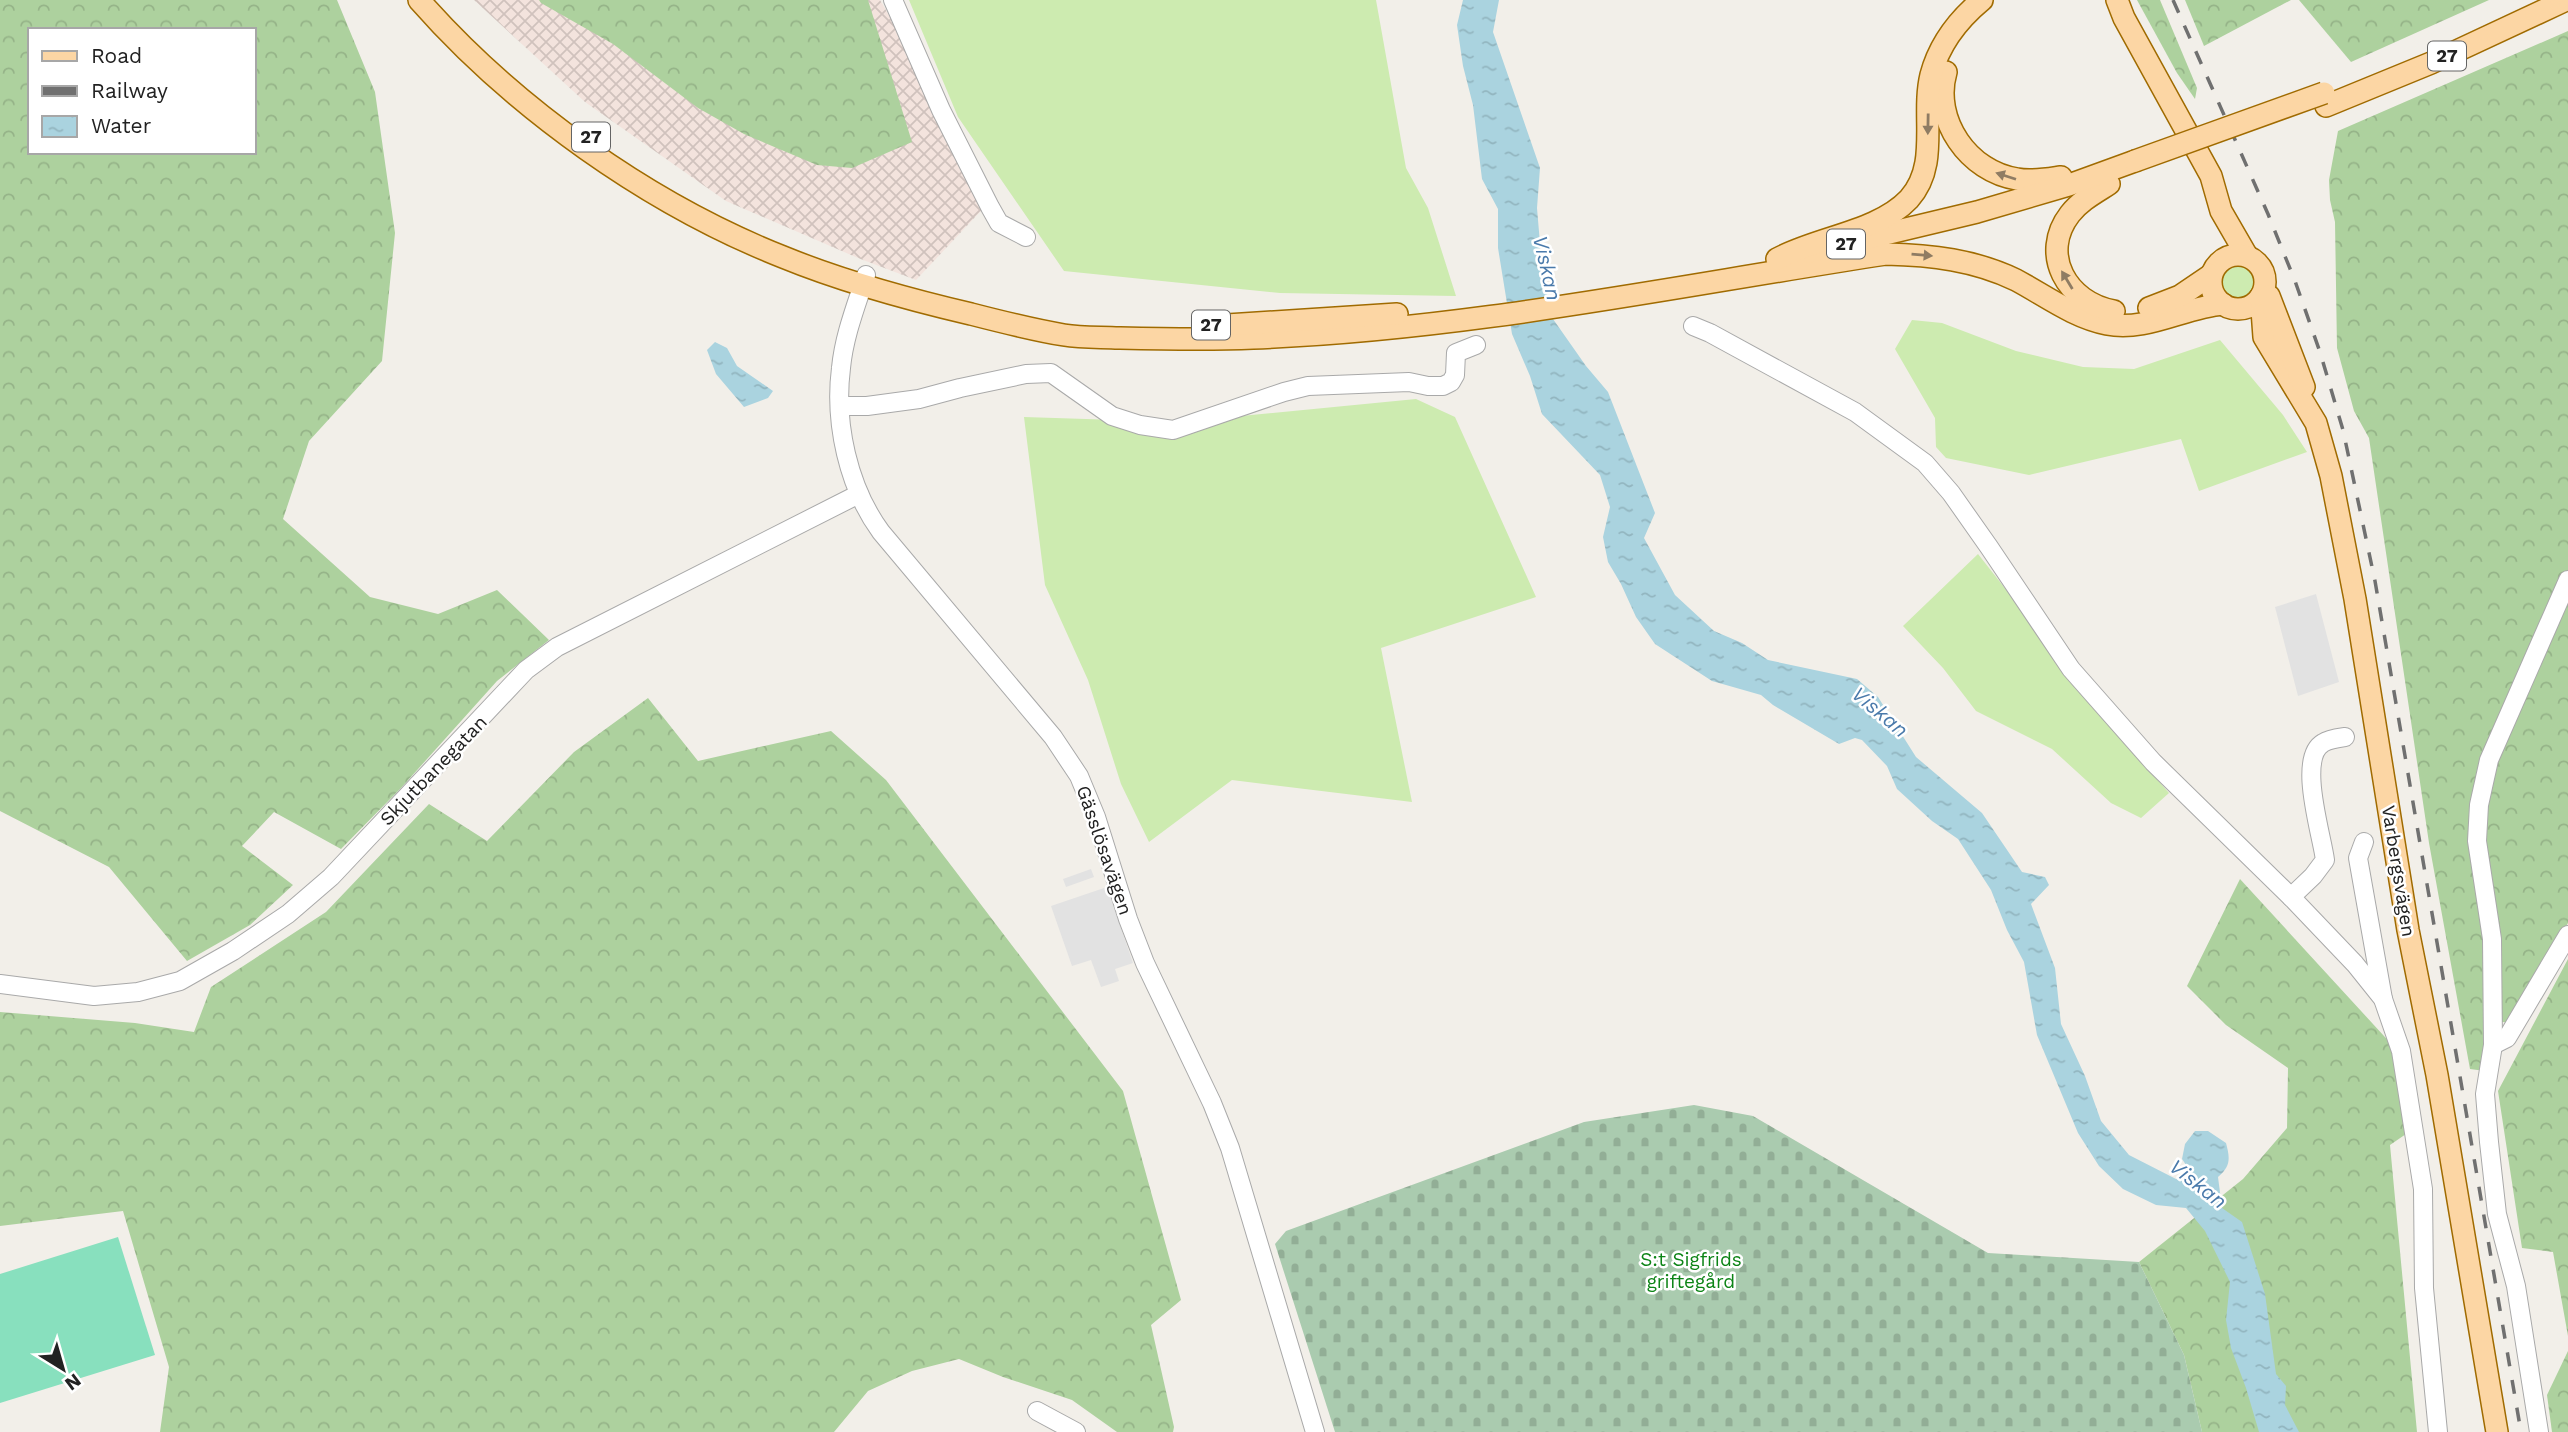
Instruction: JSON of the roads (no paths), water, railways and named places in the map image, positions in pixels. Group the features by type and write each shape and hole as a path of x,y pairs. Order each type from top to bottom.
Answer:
{"main road":[{"name":"27","path":"419,0 437,21 519,97 630,178 740,238 782,257 864,281 1056,322 1183,327 1452,316 1565,300 1779,264 1972,221 2066,193 2109,184 2132,167"},
{"name":"27","path":"435,0 457,24 551,109 646,175 724,221 864,281"},
{"path":"1779,264 1798,247 1880,220 1909,199 1923,178 1928,141 1930,77 1937,57 1957,24 1982,0"},
{"path":"2001,0 1959,43 1944,76 1945,108 1963,149 1988,169 2018,180 2132,167"},
{"path":"2105,0 2115,12 2120,9 2211,176 2221,211 2247,256 2260,266 2264,330 2256,334 2213,293 2214,269 2220,250 2221,211"},
{"name":"27","path":"2325,100 2535,0"},
{"name":"27","path":"1779,264 1977,212 2132,167 2431,63 2566,0"},
{"path":"2109,184 2081,202 2063,225 2057,256 2067,283 2088,304 2118,312 2138,311 2180,296 2233,254 2247,256"},
{"path":"1779,264 1886,254 1950,259 1994,271 2085,319 2110,325 2152,321 2204,305 2248,307 2263,289"},
{"path":"2263,289 2299,370 2307,406"},
{"name":"Varbergsvägen","path":"2264,330 2307,406 2321,438 2349,561 2404,905 2437,1075 2497,1432"}],"street":[{"path":"893,0 941,110 990,207 999,223 1026,237"},
{"name":"Gässlösavägen","path":"864,281 852,314 841,369 842,434 859,495 881,532 1053,737 1084,787 1145,963 1212,1103 1230,1147 1310,1431"},
{"path":"1693,326 1710,332 1855,412 1885,431 1925,463 1951,493 2071,668 2153,762 2291,897 2355,964 2383,999"},
{"path":"841,407 919,399 1018,376 1051,373 1112,416 1140,425 1173,430 1308,386 1409,382 1443,386 1451,382 1455,375 1456,353 1476,345"},
{"name":"Skjutbanegatan","path":"0,984 94,996 138,992 180,981 233,951 288,914 331,877 526,670 557,647 859,495"},
{"path":"2539,1432 2516,1286 2497,1214 2485,1094 2493,1045 2492,939 2477,841 2479,805 2489,760 2568,580"},
{"path":"2291,897 2325,860 2314,810 2314,754 2323,743 2345,737"},
{"path":"2364,842 2358,858 2383,999 2400,1051 2423,1189 2424,1288 2438,1432"},
{"path":"2493,1045 2507,1038 2568,935"},
{"path":"1037,1411 1076,1432"}],"water":[{"name":"Viskan","path":"1463,0 1499,0 1493,32 1540,168 1537,208 1543,279 1553,319 1608,392 1655,513 1644,538 1675,595 1714,631 1742,643 1768,660 1857,679 1878,697 1916,757 1982,813 2022,872 2045,877 2049,885 2031,904 2055,968 2061,1024 2085,1076 2101,1121 2129,1155 2176,1179 2199,1184 2182,1159 2185,1144 2195,1131 2208,1131 2226,1143 2228,1162 2218,1177 2222,1208 2242,1222 2265,1294 2276,1374 2286,1386 2285,1405 2299,1432 2259,1432 2231,1348 2226,1320 2230,1282 2205,1231 2186,1208 2156,1205 2123,1189 2099,1166 2078,1133 2037,1035 2024,962 2007,930 1991,890 1958,839 1932,821 1897,789 1887,766 1862,740 1855,738 1839,744 1761,695 1712,681 1655,644 1636,617 1608,562 1603,537 1610,507 1600,475 1542,414 1530,376 1512,334 1498,248 1498,209 1482,179 1473,105 1463,66 1457,25"},
{"path":"715,342 727,348 737,366 773,391 768,398 744,407 716,374 707,350"}],"railway":[{"path":"2173,0 2295,281 2343,430 2375,581 2521,1432"}],"park label":[{"name":"S:t Sigfrids griftegård","path":"1691,1270"}]}
